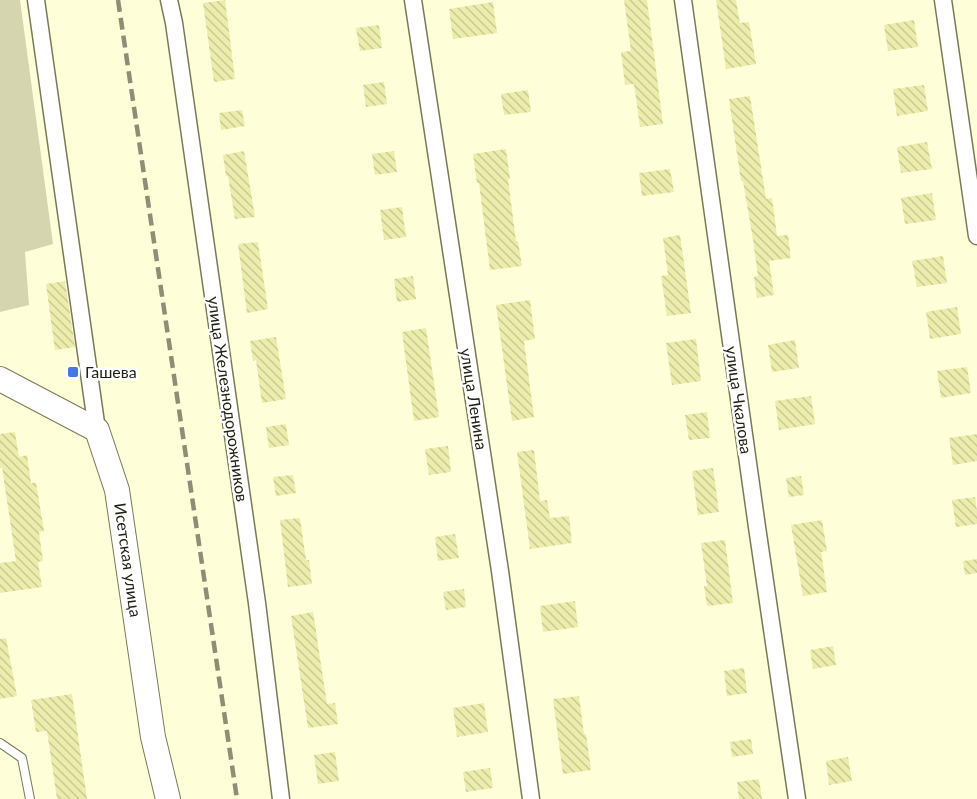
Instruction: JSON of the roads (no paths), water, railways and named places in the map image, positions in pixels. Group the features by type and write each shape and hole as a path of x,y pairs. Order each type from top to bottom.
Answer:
{"street":[{"path":"36,0 97,430"},
{"name":"улица Железнодорожников","path":"169,0 176,34 255,591 281,799"},
{"name":"улица Ленина","path":"413,0 498,560 531,799"},
{"name":"улица Чкалова","path":"683,0 797,799"},
{"path":"943,0 977,236"},
{"path":"0,379 97,430"},
{"name":"Исетская улица","path":"97,430 117,490 153,737 168,799"}],"lane":[{"path":"0,743 22,758 30,799"}],"railway":[{"path":"118,0 237,799"}],"place":[{"name":"Гашева","path":"73,372"}]}
